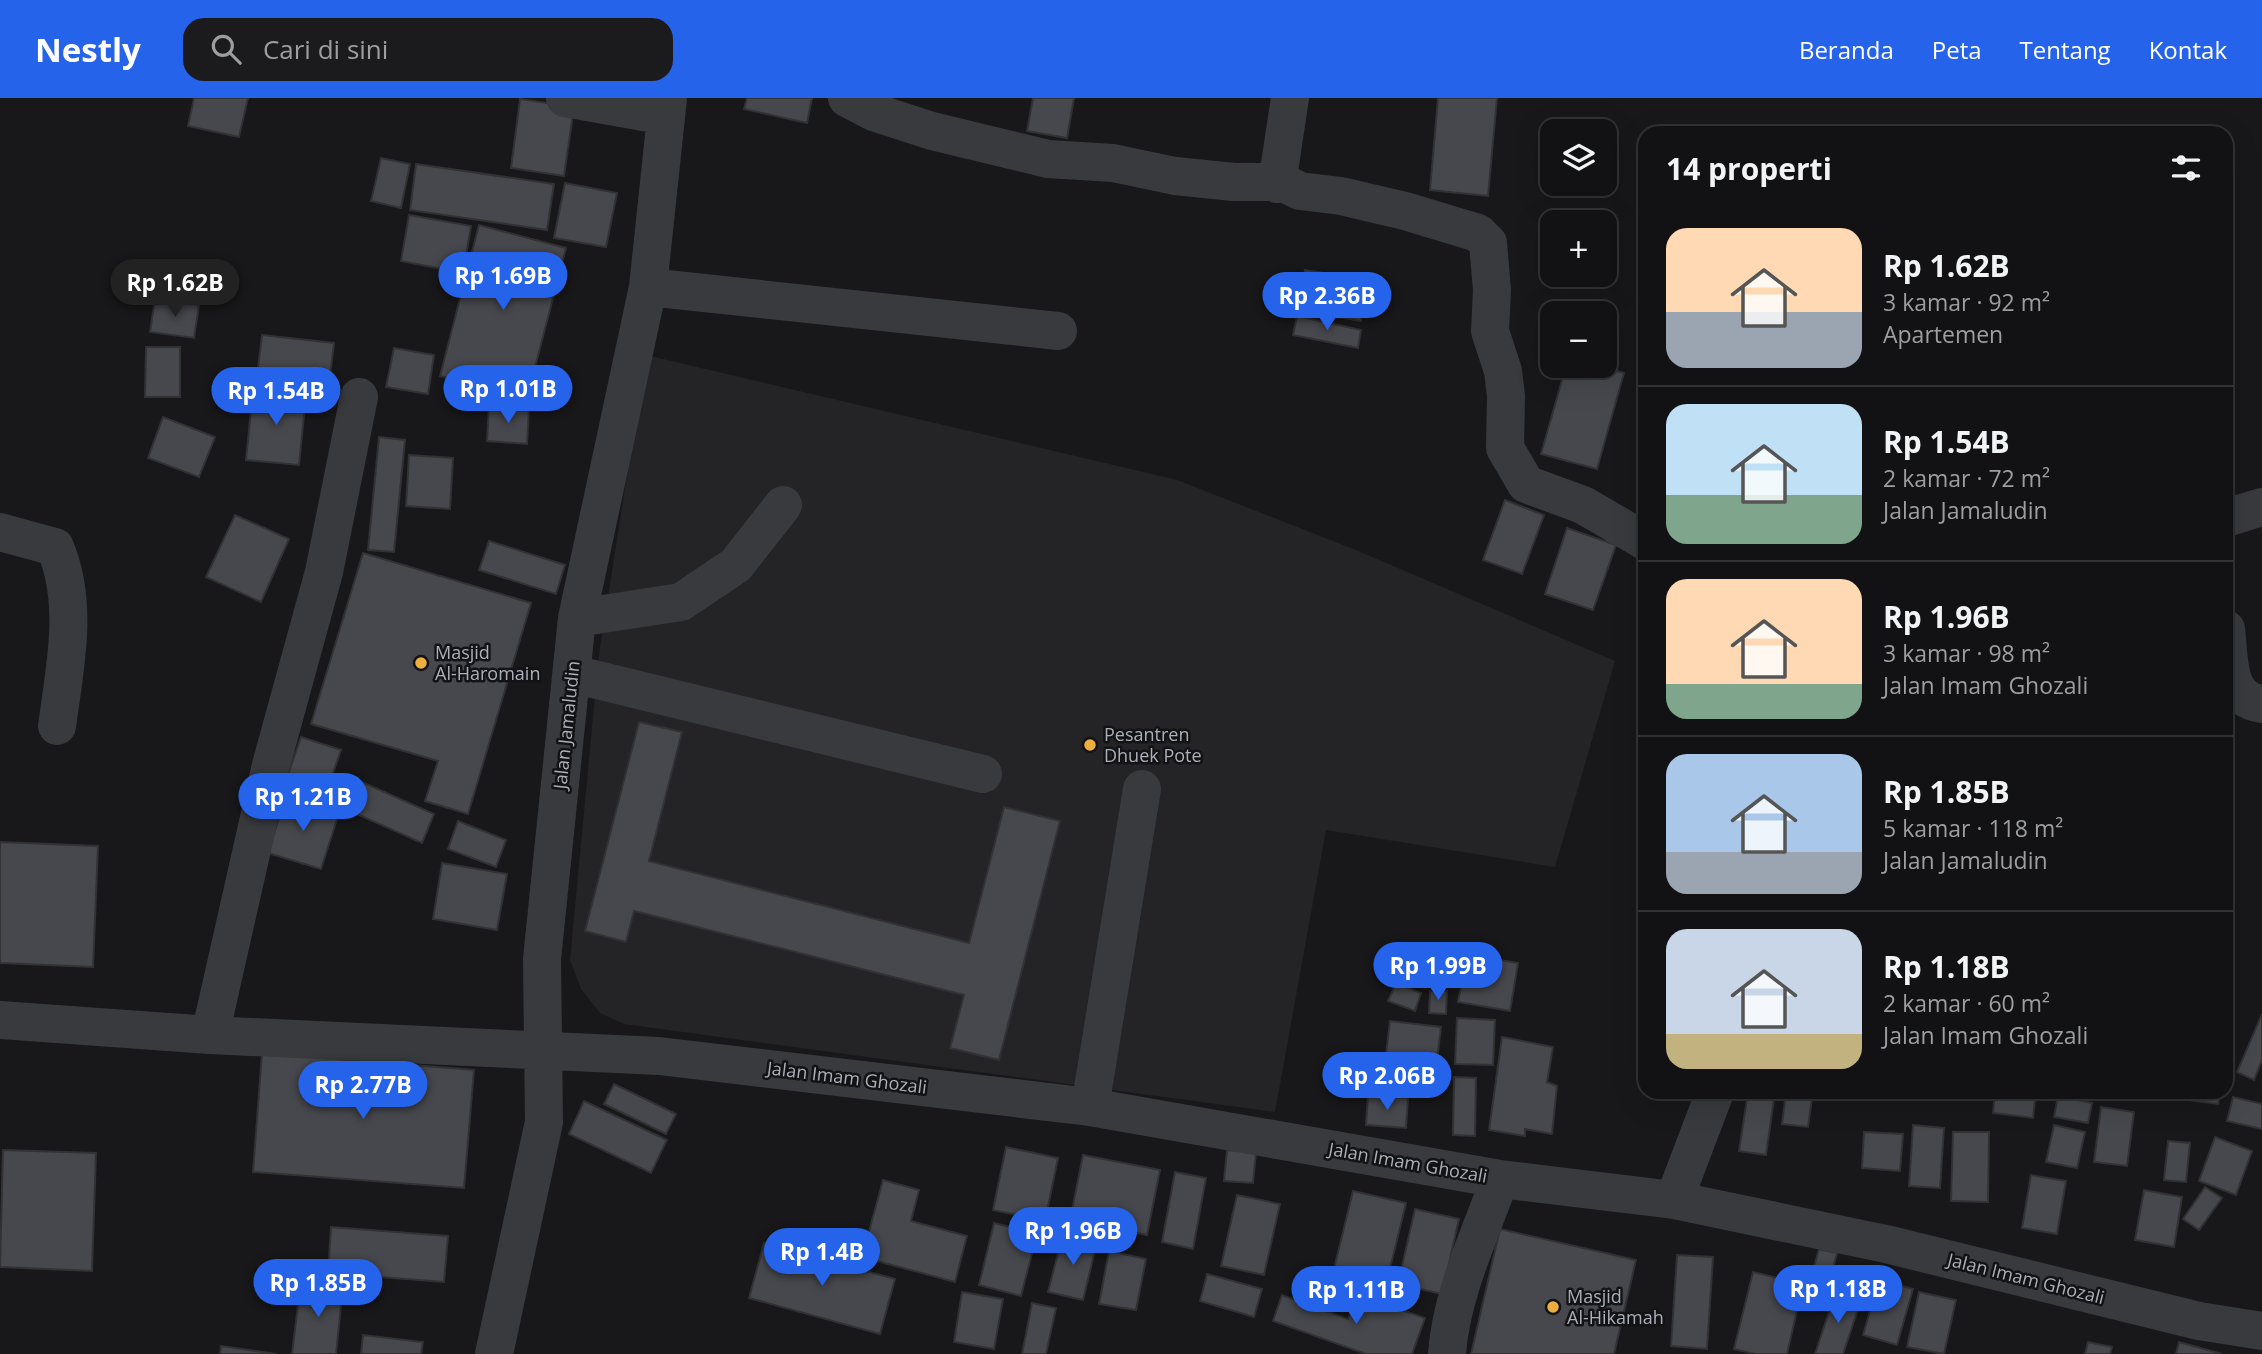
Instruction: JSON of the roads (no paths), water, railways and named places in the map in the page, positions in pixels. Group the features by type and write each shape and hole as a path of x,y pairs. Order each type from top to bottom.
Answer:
{"street":[{"path":"565,98 667,107"},
{"path":"847,98 906,110 1048,159 1113,163 1175,176 1276,184 1282,182 1300,191 1341,196 1405,211 1478,233 1488,243 1492,290 1490,331 1503,371 1506,396 1505,449 1526,484 1583,505 1638,537"},
{"path":"1276,184 1290,98"},
{"name":"Jalan Jamaludin","path":"494,1354 544,1122 542,959 578,618 648,287 667,107"},
{"path":"648,287 1059,331"},
{"path":"210,1035 271,765 324,572 359,397"},
{"path":"578,618 681,602 736,565 783,505"},
{"path":"2233,516 2262,507"},
{"path":"0,532 55,547 65,570 69,638 57,726"},
{"path":"573,674 983,774"},
{"path":"2233,681 2234,688 2243,699 2262,704"},
{"path":"1090,1107 1142,789"},
{"name":"Jalan Imam Ghozali","path":"0,1020 210,1035 659,1056 1090,1107 1500,1179 1674,1200 1886,1244 2199,1321 2262,1331"},
{"path":"1674,1200 1713,1099"},
{"path":"1447,1354 1448,1339 1467,1270 1500,1179"}],"place":[{"name":"Masjid Al-Haromain","path":"421,663"},
{"name":"Pesantren Dhuek Pote","path":"1090,745"},
{"name":"Masjid Al-Hikamah","path":"1553,1307"}]}
